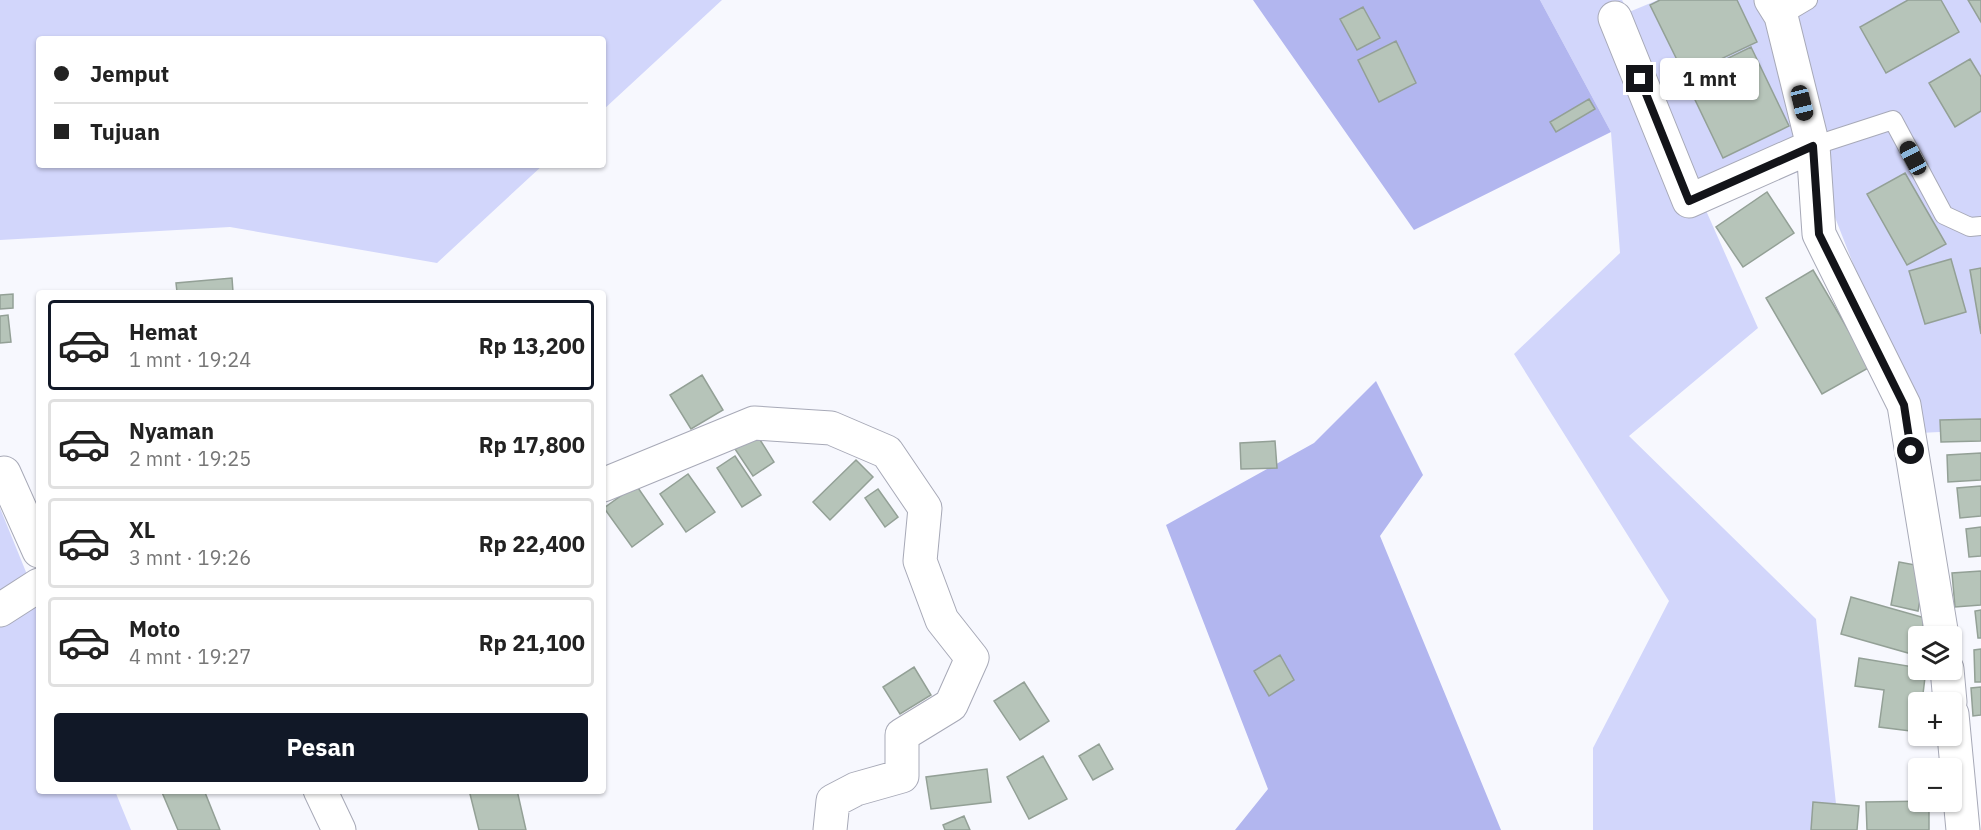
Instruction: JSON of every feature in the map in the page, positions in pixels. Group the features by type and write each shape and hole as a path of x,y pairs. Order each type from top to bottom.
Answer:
{"street":[{"path":"1776,8 1813,146 1819,234 1904,405 1940,626"},
{"path":"1615,18 1689,201 1813,146"},
{"path":"606,484 754,423 831,428 886,452 925,508 920,561 942,620 972,658 951,705 902,735 902,776 856,789 833,801 830,830"},
{"path":"4,473 36,544"},
{"path":"0,610 36,587"},
{"path":"1955,746 1963,830"},
{"path":"322,794 339,830"}],"lane":[{"path":"1776,8 1809,0"},
{"path":"1813,146 1893,120 1944,214 1970,227 1981,226"}],"shaded area":[{"path":"0,0 722,0 606,107 606,36 36,36 36,168 540,168 437,263 230,227 0,240"},
{"path":"1253,0 1540,0 1611,132 1414,230"},
{"path":"1540,0 1622,0 1629,12 1658,0 1981,0 1981,430 1919,433 1815,166 1704,206 1758,328 1629,436 1816,619 1837,813 1815,830 1593,830 1593,748 1669,601 1514,354 1620,253 1611,132"},
{"path":"1376,381 1423,475 1380,536 1501,830 1235,830 1268,789 1166,525 1314,443"},
{"path":"0,508 36,597 36,794 116,794 131,830 0,830"}],"building":[{"path":"1660,0 1737,0 1757,42 1685,76 1650,5"},
{"path":"1908,0 1941,0 1959,32 1886,73 1860,27"},
{"path":"1968,0 1981,0 1981,22"},
{"path":"1363,7 1380,38 1357,50 1340,19"},
{"path":"1396,41 1416,83 1379,102 1358,60"},
{"path":"1751,47 1789,126 1723,158 1685,79"},
{"path":"1970,59 1981,77 1981,111 1955,127 1929,83"},
{"path":"1589,99 1595,109 1556,132 1550,122"},
{"path":"1905,173 1946,244 1907,265 1867,194"},
{"path":"1767,192 1794,233 1743,267 1716,227"},
{"path":"1951,259 1966,312 1925,324 1909,271"},
{"path":"1981,268 1981,334 1970,270"},
{"path":"1813,270 1870,367 1822,394 1766,298"},
{"path":"232,278 233,290 177,290 176,283"},
{"path":"13,294 13,308 0,309 0,295"},
{"path":"8,315 11,342 0,343 0,316"},
{"path":"702,375 723,410 691,429 670,395"},
{"path":"1981,419 1981,441 1941,442 1940,420"},
{"path":"757,435 774,462 753,476 735,449"},
{"path":"1275,441 1277,468 1241,469 1240,443"},
{"path":"1981,453 1981,480 1948,482 1947,455"},
{"path":"735,456 761,495 742,507 717,468"},
{"path":"856,460 873,477 830,520 813,502"},
{"path":"688,474 715,512 686,532 660,494"},
{"path":"636,485 663,524 632,547 606,511 606,507"},
{"path":"1981,486 1981,516 1960,518 1957,488"},
{"path":"878,489 898,517 885,527 865,498"},
{"path":"1981,527 1981,556 1969,557 1966,529"},
{"path":"1899,562 1926,567 1918,611 1891,605"},
{"path":"1981,571 1981,605 1955,607 1952,573"},
{"path":"1851,597 1925,618 1923,626 1908,626 1908,653 1841,634"},
{"path":"1981,610 1981,638 1978,638 1975,611"},
{"path":"1981,649 1981,682 1975,682 1974,650"},
{"path":"1280,655 1294,680 1269,696 1254,671"},
{"path":"1859,658 1908,666 1908,680 1925,680 1923,692 1908,692 1908,731 1879,727 1884,690 1855,686"},
{"path":"914,667 931,695 900,714 883,687"},
{"path":"1024,682 1049,721 1020,740 994,701"},
{"path":"1981,687 1981,715 1973,716 1971,688"},
{"path":"1099,744 1113,769 1093,780 1079,756"},
{"path":"1043,756 1067,799 1029,819 1007,777"},
{"path":"987,769 991,802 931,809 926,777"},
{"path":"163,794 206,794 220,830 178,830"},
{"path":"470,794 518,794 526,830 479,830"},
{"path":"1908,801 1908,812 1929,812 1929,830 1867,830 1866,802"},
{"path":"1813,802 1859,806 1857,830 1811,830"},
{"path":"964,816 970,830 945,830 943,825"}],"route":[{"path":"1640,79 1689,201 1813,146 1819,234 1904,405 1911,451"}]}
